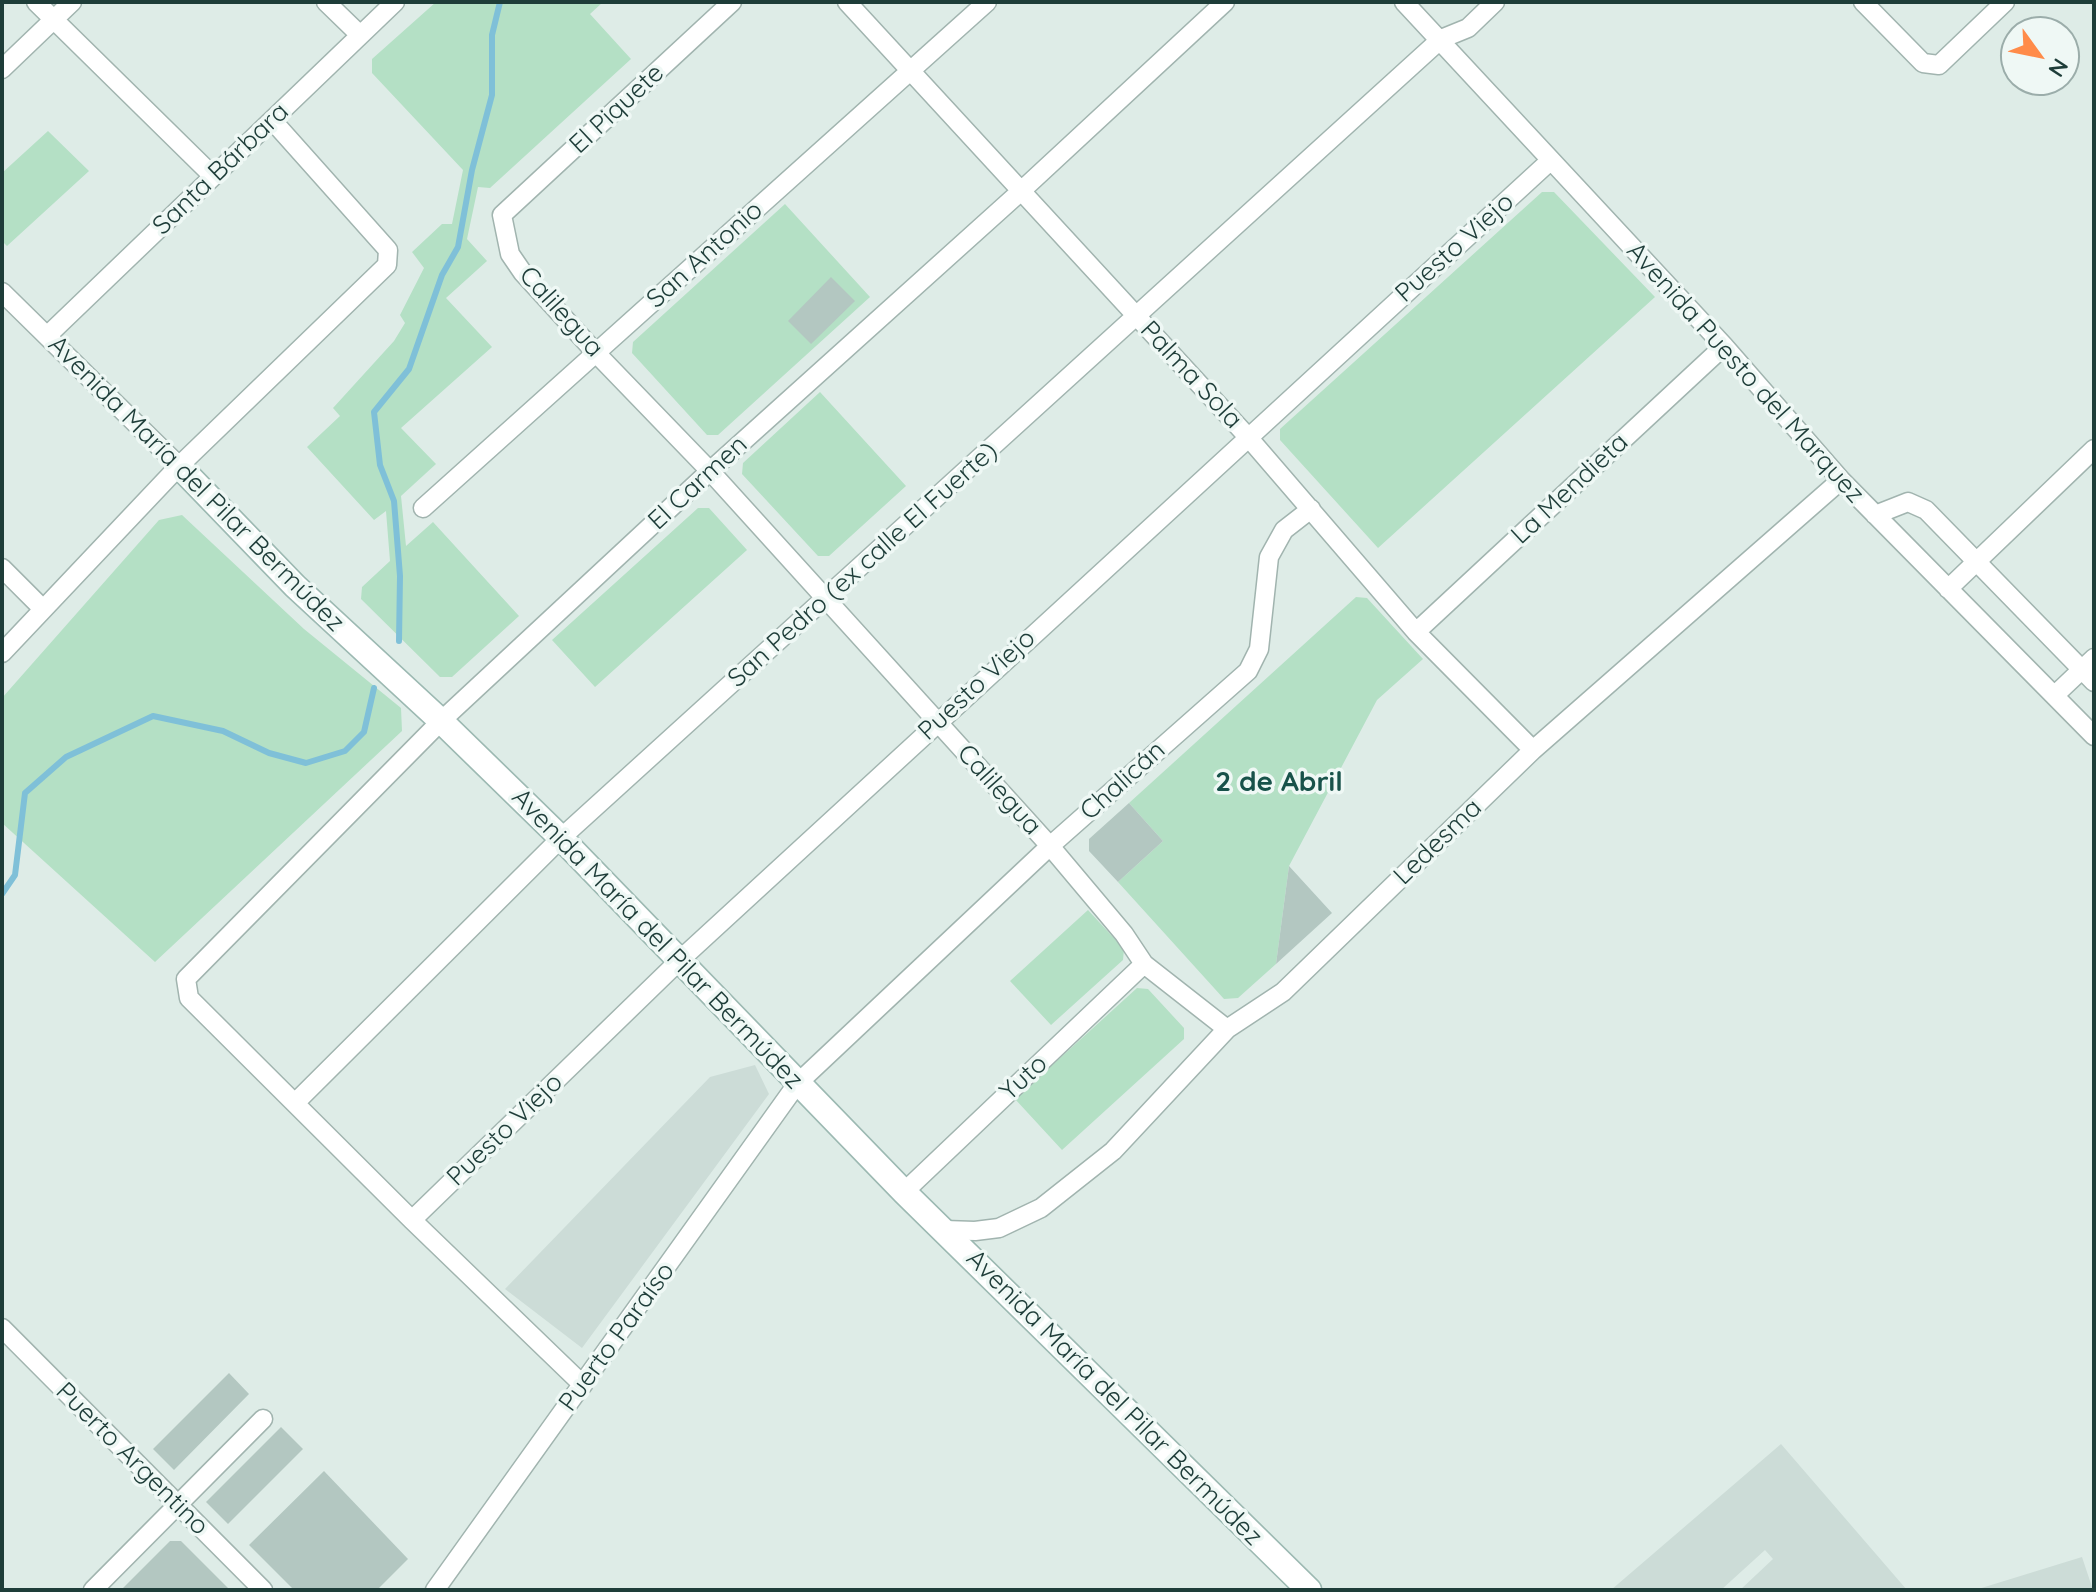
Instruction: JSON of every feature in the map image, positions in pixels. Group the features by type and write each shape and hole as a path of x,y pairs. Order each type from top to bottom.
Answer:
{"street":[{"path":"36,2 213,176"},
{"path":"2,69 72,2"},
{"path":"326,2 360,35"},
{"name":"Santa Bárbara","path":"47,336 395,2"},
{"name":"El Piquete","path":"502,215 732,2"},
{"name":"Palma Sola","path":"847,2 1248,437 1416,632 1533,750"},
{"name":"San Antonio","path":"423,508 987,2"},
{"name":"El Carmen","path":"295,1103 189,998 186,979 441,721 710,471 1020,192 1225,2"},
{"name":"Avenida Puesto del Marquez","path":"1404,2 1724,346 1841,480 2094,736"},
{"name":"San Pedro (ex calle El Fuerte)","path":"295,1103 561,838 1441,39 1468,28 1495,2"},
{"path":"1863,2 1923,63 1939,65 2005,2"},
{"path":"2,653 179,466 387,265 388,250 272,120"},
{"name":"Puesto Viejo","path":"412,1220 681,959 1551,160"},
{"name":"Calilegua","path":"502,215 510,254 523,273 710,471 1050,846 1124,934 1144,964 1227,1029"},
{"name":"Avenida María del Pilar Bermúdez","path":"2,292 179,466 295,586 441,721 561,838 904,1192 1309,1590"},
{"name":"La Mendieta","path":"1416,632 1724,346"},
{"path":"1948,589 2094,449"},
{"name":"Ledesma","path":"945,1230 999,1228 1041,1208 1113,1151 1227,1029 1283,992 1533,750 1841,480"},
{"path":"1875,515 1908,502 1926,510 2090,670 2055,695"},
{"name":"Chalicán","path":"797,1084 1050,846 1248,671 1259,649 1269,557 1284,530 1311,509"},
{"path":"2,568 43,609"},
{"name":"Yuto","path":"904,1192 1144,964"},
{"name":"Puerto Paraíso","path":"435,1590 797,1084"},
{"path":"295,1103 583,1385"},
{"name":"Puerto Argentino","path":"2,1328 263,1590"},
{"path":"93,1590 263,1419"}],"shaded area":[{"path":"755,1065 769,1094 582,1348 505,1289 710,1077"},
{"path":"1781,1444 1907,1590 1740,1590 1773,1559 1765,1550 1721,1590 1611,1590"},
{"path":"2082,1557 2093,1590 1975,1590"}],"green space":[{"path":"436,2 603,2 590,14 631,59 490,188 478,187 467,239 487,261 446,298 492,347 401,428 436,464 401,496 406,546 433,522 519,616 452,677 440,677 361,599 362,587 390,561 386,511 374,520 307,447 340,416 333,408 394,341 405,323 400,315 424,268 412,252 442,224 452,224 463,170 372,73 372,59"},
{"path":"48,131 89,171 7,246 2,241 2,173"},
{"path":"1542,192 1554,192 1655,297 1378,548 1280,440 1280,429"},
{"path":"785,204 870,297 718,435 707,435 632,353 633,342"},
{"path":"820,392 906,486 829,556 818,556 742,474 743,463"},
{"path":"698,508 709,508 747,550 595,687 552,640"},
{"path":"182,515 304,629 401,708 402,731 155,962 2,823 2,698 159,520"},
{"path":"1356,597 1367,598 1423,659 1377,700 1289,866 1276,964 1238,998 1224,999 1118,882 1163,841 1129,803"},
{"path":"1088,910 1124,949 1123,960 1051,1025 1010,981"},
{"path":"1137,988 1148,989 1184,1028 1184,1039 1062,1150 1015,1099"}],"building":[{"path":"831,277 855,301 811,344 788,321"},
{"path":"1129,803 1163,841 1118,882 1089,851 1089,839"},
{"path":"1289,866 1332,913 1276,964"},
{"path":"229,1373 249,1394 174,1470 153,1449"},
{"path":"281,1427 303,1449 228,1524 206,1502"},
{"path":"324,1471 408,1559 377,1590 294,1590 249,1545"},
{"path":"170,1541 181,1541 230,1590 121,1590"}],"waterway":[{"path":"399,641 400,576 394,501 380,465 374,412 409,369 442,275 458,247 472,170 492,95 492,35 500,2"},
{"path":"2,894 15,875 25,793 66,757 153,716 223,731 269,753 306,763 345,751 364,732 374,688"}],"district":[{"name":"2 de Abril","path":"1279,783"}]}
